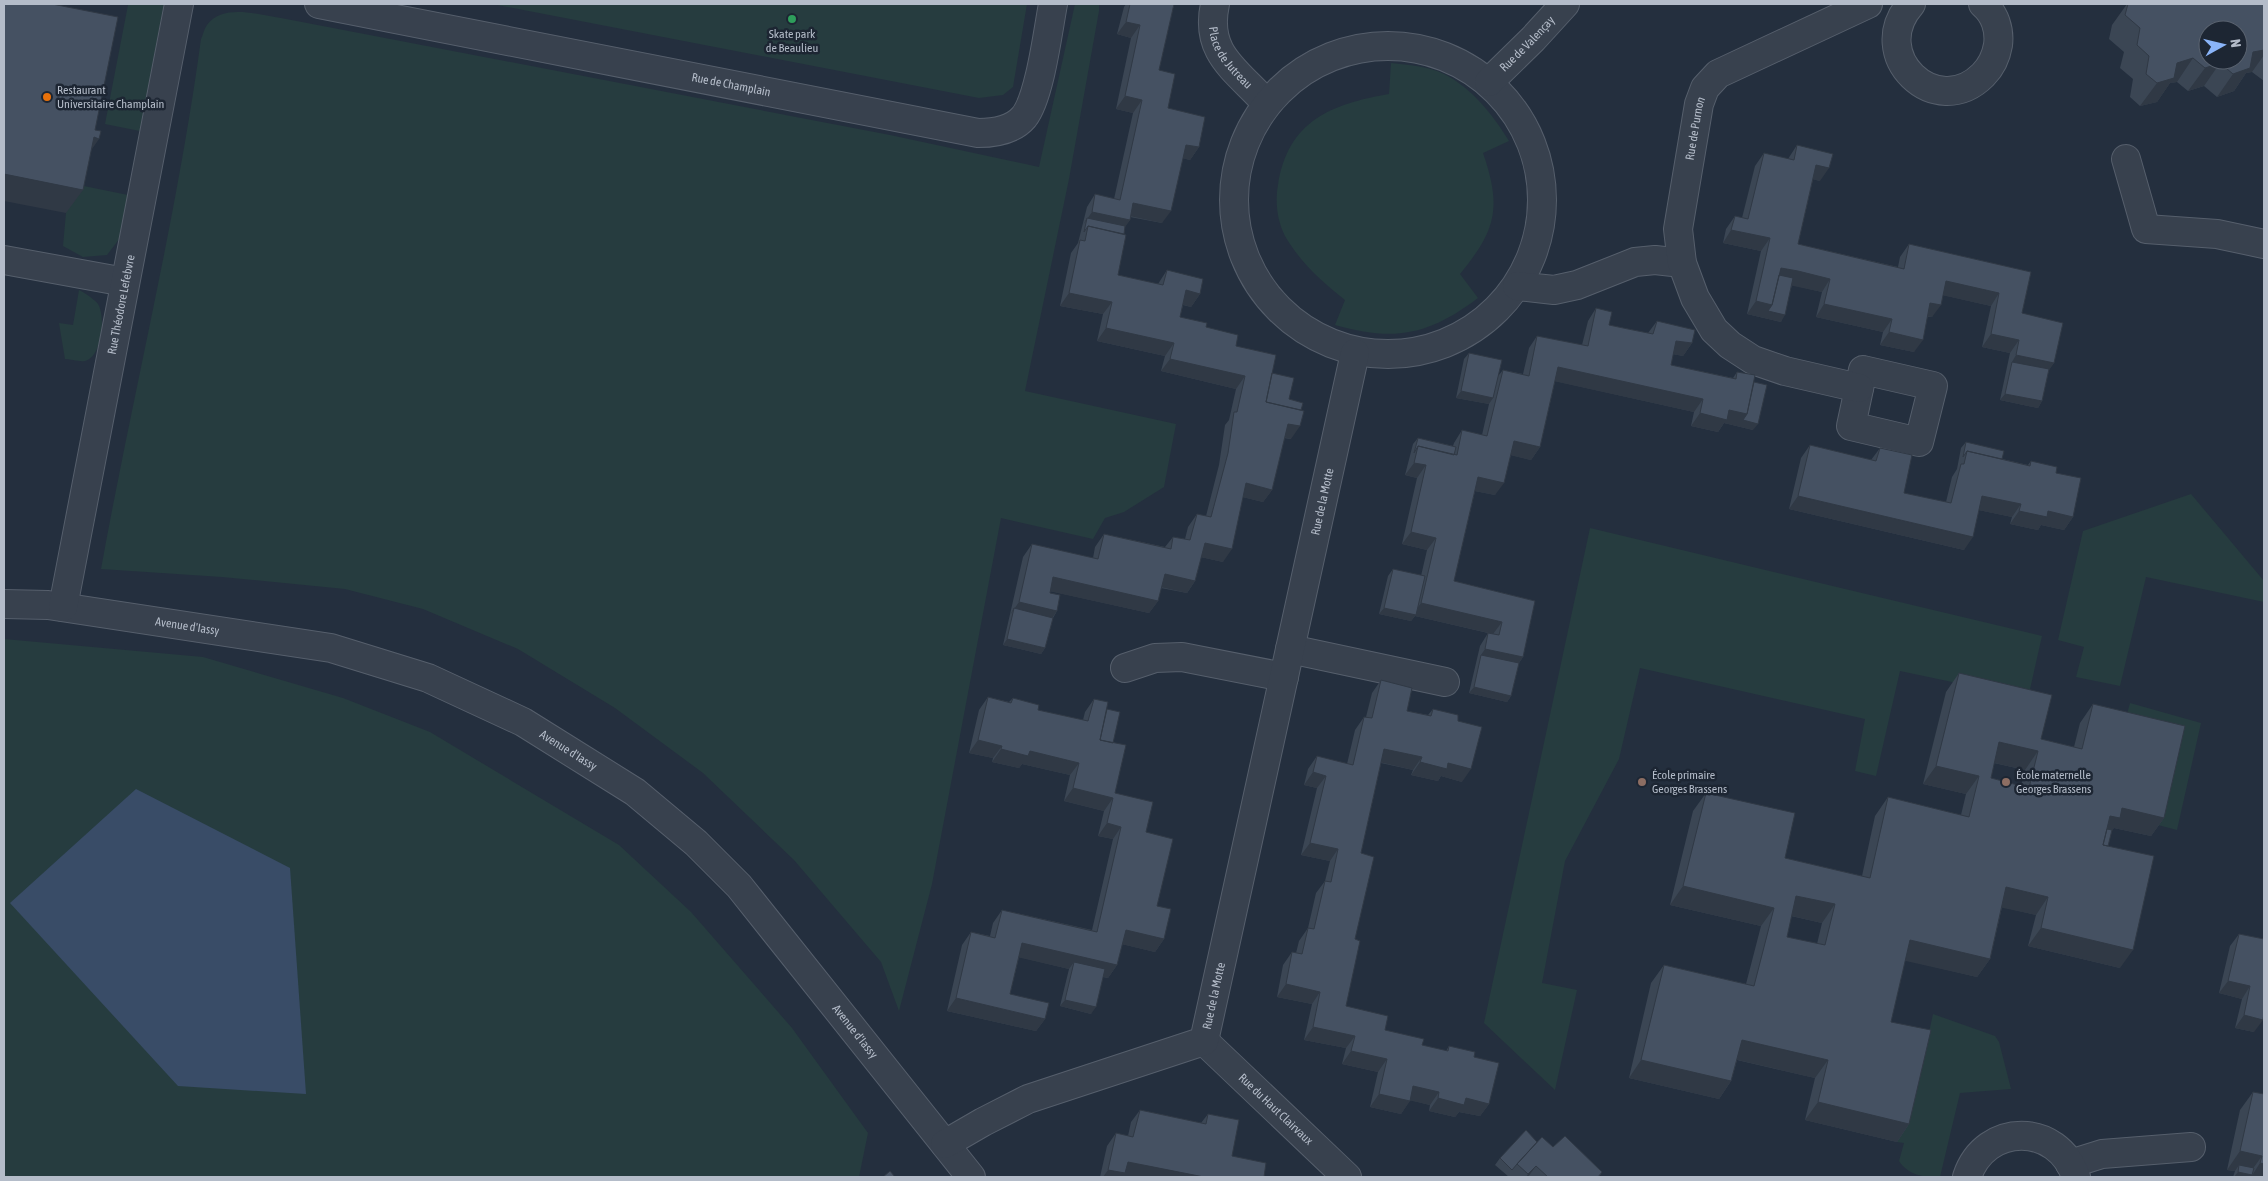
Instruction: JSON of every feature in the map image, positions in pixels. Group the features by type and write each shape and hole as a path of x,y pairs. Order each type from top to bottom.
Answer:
{"street":[{"name":"Rue Théodore Lefebvre","path":"63,607 179,4"},
{"name":"Rue de Champlain","path":"319,4 978,133 991,133 1015,125 1030,108 1053,4"},
{"name":"Place de Jutreau","path":"1213,4 1214,35 1221,54 1267,104"},
{"name":"Rue de Valençay","path":"1489,82 1533,39 1564,4"},
{"name":"Rue de Purnon","path":"1859,388 1785,371 1753,360 1730,345 1714,330 1695,298 1682,263 1678,245 1680,212 1699,104 1705,88 1718,74 1868,4"},
{"path":"1900,6 1896,45 1901,62 1912,76 1926,86 1943,91 1961,89 1977,81 1989,69 1996,54 1999,38 1996,22 1984,4"},
{"path":"1399,45 1423,49 1458,61 1489,82 1516,113 1534,148 1543,188 1540,231 1531,261 1517,286 1500,309 1448,343 1421,352 1382,355 1354,353 1324,342 1300,328 1277,308 1258,284 1243,253 1235,222 1234,192 1239,158 1249,131 1267,104 1287,82 1309,66 1338,53 1370,46 1399,45"},
{"path":"2126,159 2146,229 2216,234 2264,244"},
{"path":"4,260 125,282"},
{"path":"1517,286 1554,290 1566,289 1635,262 1655,260 1682,263"},
{"name":"Rue de la Motte","path":"945,1144 1028,1099 1204,1041 1354,353"},
{"name":"Avenue d'Iassy","path":"4,604 63,607 331,648 428,678 523,722 635,792 696,843 733,880 971,1177"},
{"path":"1290,649 1445,682"},
{"path":"1125,668 1155,658 1182,657 1284,677"},
{"name":"Rue du Haut Clairvaux","path":"1204,1041 1347,1177"},
{"path":"1967,1177 1976,1158 1985,1148 2007,1137 2029,1136 2050,1143 2058,1149 2073,1170 2102,1154 2190,1147"}],"green space":[{"path":"123,4 164,4 140,131 105,124 128,5"},
{"path":"492,4 1027,4 1013,87 1003,95 979,98"},
{"path":"1075,4 1099,4 1099,11 1069,179 1025,391 1176,424 1164,487 1124,512 1105,518 1093,539 1001,518 932,884 899,1011 881,962 794,860 703,773 615,708 518,649 423,609 345,589 222,577 101,569 180,172 201,39 206,27 214,18 222,14 242,12 281,18 890,135 1039,167"},
{"path":"1391,63 1431,69 1454,80 1473,94 1509,141 1483,153 1492,189 1494,204 1492,218 1481,244 1460,274 1478,298 1443,320 1427,327 1411,332 1394,334 1356,330 1335,325 1345,300 1312,271 1297,254 1285,236 1277,211 1278,185 1283,163 1291,145 1302,131 1316,119 1331,110 1349,103 1389,94"},
{"path":"74,184 128,195 120,238 107,255 83,257 63,246 66,213"},
{"path":"79,290 98,304 102,318 99,345 91,358 85,361 65,359 59,323 73,325"},
{"path":"2191,494 2264,581 2264,602 2146,577 2120,686 2076,677 2084,647 2058,640 2083,531"},
{"path":"1590,528 2042,636 2028,698 1900,671 1876,776 1855,771 1865,719 1640,668 1619,759 1565,861 1542,983 1577,990 1555,1090 1484,1023"},
{"path":"4,639 203,657 343,698 430,732 619,845 691,912 792,1028 868,1133 859,1177 4,1177"},
{"path":"2130,703 2201,723 2177,830 2154,824 2122,732"},
{"path":"1933,1014 1995,1036 1999,1042 2011,1089 1960,1093 1940,1177 1917,1175 1907,1170 1899,1161 1904,1143 1897,1142 1917,1054 1924,1055"}],"water":[{"path":"136,789 290,868 306,1094 178,1086 10,903"}],"building":[{"name":"Restaurant Universitaire Champlain","path":"4,4 52,4 118,17 95,130 101,131 99,139 94,137 83,190 4,174"},
{"path":"1130,4 1174,4 1159,70 1175,74 1168,108 1205,117 1199,147 1186,145 1171,211 1133,203 1130,220 1092,212 1095,194 1120,200 1142,100 1125,96 1140,25 1126,22"},
{"path":"2128,4 2264,4 2264,50 2253,52 2250,68 2248,69 2248,20 2198,20 2198,62 2193,58 2177,63 2174,78 2157,83 2146,74 2149,56 2137,45 2140,28 2125,15"},
{"path":"2228,70 2244,70 2233,74"},
{"path":"1797,145 1833,154 1829,168 1816,165 1798,244 1904,269 1909,244 2031,272 2022,313 2063,323 2054,363 2016,355 2019,340 1991,334 1999,293 1946,281 1941,305 1930,303 1923,340 1889,332 1892,319 1824,304 1830,279 1798,271 1781,268 1772,305 1756,301 1770,238 1731,230 1735,216 1748,219 1764,153 1794,160"},
{"path":"1087,218 1125,226 1124,234 1088,226 1084,232"},
{"path":"1088,226 1126,235 1118,275 1163,285 1167,270 1203,279 1200,294 1186,290 1180,317 1207,323 1206,327 1238,335 1236,346 1276,355 1266,402 1304,411 1300,426 1288,424 1272,490 1246,483 1232,549 1205,543 1195,581 1165,574 1158,601 1053,577 1050,593 1060,595 1057,611 1019,602 1032,544 1098,559 1104,534 1171,549 1173,537 1190,540 1197,514 1211,517 1228,453 1234,412 1237,412 1245,376 1170,359 1174,343 1106,328 1112,302 1069,293 1080,240 1085,241"},
{"path":"1779,275 1793,278 1785,315 1768,311 1772,305"},
{"path":"1596,308 1612,312 1609,325 1653,334 1657,321 1695,330 1692,343 1676,341 1671,365 1736,379 1737,372 1755,375 1747,414 1729,410 1727,420 1700,413 1703,399 1558,367 1540,447 1514,441 1504,483 1478,477 1454,581 1535,601 1523,657 1485,649 1488,633 1499,635 1502,622 1421,603 1436,538 1411,532 1426,465 1414,463 1418,446 1457,455 1462,430 1487,436 1503,370 1529,376 1537,336 1588,346"},
{"path":"1469,353 1502,360 1493,398 1461,391"},
{"path":"2012,362 2049,369 2042,401 2005,394"},
{"path":"1272,373 1294,378 1289,399 1303,403 1301,410 1266,402"},
{"path":"1754,382 1767,385 1758,424 1743,420 1747,414"},
{"path":"1418,438 1456,447 1454,455 1418,446 1414,453"},
{"path":"1966,442 2004,451 2002,459 1967,451 1963,457"},
{"path":"1810,445 1876,461 1880,448 1912,455 1904,493 1951,503 1961,464 1964,464 1967,451 2030,466 2031,461 2057,467 2056,473 2081,478 2073,517 2048,511 2047,517 2019,511 2021,504 1982,496 1973,537 1798,496"},
{"path":"1393,569 1425,576 1416,615 1384,608"},
{"path":"1014,608 1053,618 1045,648 1007,639"},
{"path":"1481,655 1519,663 1511,696 1474,687"},
{"path":"1959,673 2052,695 2041,739 2082,749 2093,704 2185,726 2164,818 2122,808 2120,818 2110,816 2103,845 2154,856 2133,950 2041,928 2048,897 2006,887 1990,959 1910,940 1891,1022 1931,1030 1909,1124 1818,1102 1828,1060 1742,1040 1731,1081 1641,1060 1664,965 1754,986 1774,908 1683,886 1706,793 1795,813 1785,858 1870,878 1888,797 1969,817 1979,776 1936,766","holes":["1999,742 2038,751 2029,788 1991,778","1796,896 1835,904 1825,945 1787,937"]},
{"path":"1381,680 1412,688 1407,711 1431,716 1433,709 1458,715 1458,721 1482,727 1471,769 1448,763 1447,769 1420,762 1422,757 1384,749 1361,853 1374,857 1355,939 1360,941 1346,1006 1388,1016 1385,1030 1424,1039 1422,1045 1448,1051 1449,1046 1475,1052 1474,1057 1499,1063 1489,1104 1466,1098 1464,1105 1438,1098 1439,1092 1413,1086 1410,1101 1379,1094 1387,1059 1351,1051 1355,1036 1313,1027 1320,992 1286,984 1292,952 1302,954 1308,928 1314,929 1325,881 1331,882 1338,849 1310,843 1326,776 1313,772 1317,756 1353,765 1364,717 1372,718"},
{"path":"988,697 1011,703 1013,698 1039,705 1038,710 1088,721 1094,699 1108,702 1100,740 1126,745 1115,793 1153,802 1146,832 1173,839 1157,906 1171,909 1164,939 1126,930 1117,965 1022,943 1010,994 1049,1003 1045,1019 956,998 971,932 995,938 1002,910 1097,932 1121,827 1107,823 1113,798 1073,788 1079,763 1030,751 1028,756 1001,749 1002,746 978,740"},
{"path":"1107,709 1120,712 1113,743 1100,740"},
{"path":"2107,829 2112,830 2108,846 2103,845"},
{"path":"2239,934 2264,939 2263,1020 2244,1015 2250,986 2228,981"},
{"path":"1074,962 1105,969 1096,1007 1065,1000"},
{"path":"2253,1092 2264,1094 2264,1164 2260,1163 2262,1156 2240,1151"},
{"path":"1140,1110 1206,1124 1208,1114 1239,1120 1232,1156 1266,1163 1264,1177 1204,1177 1128,1162 1125,1173 1108,1170 1116,1133 1133,1137"},
{"path":"1526,1130 1537,1142 1512,1170 1500,1158"},
{"path":"1565,1136 1602,1172 1598,1177 1548,1177 1536,1166 1528,1174 1517,1164 1542,1137 1553,1147"},
{"path":"2239,1165 2254,1168 2252,1175 2238,1172"},
{"path":"890,1171 895,1177 883,1177"}],"place":[{"name":"Skate park de Beaulieu","path":"792,19"},
{"name":"Restaurant Universitaire Champlain","path":"47,97"},
{"name":"École primaire Georges Brassens","path":"1642,782"},
{"name":"École maternelle Georges Brassens","path":"2006,782"}]}
